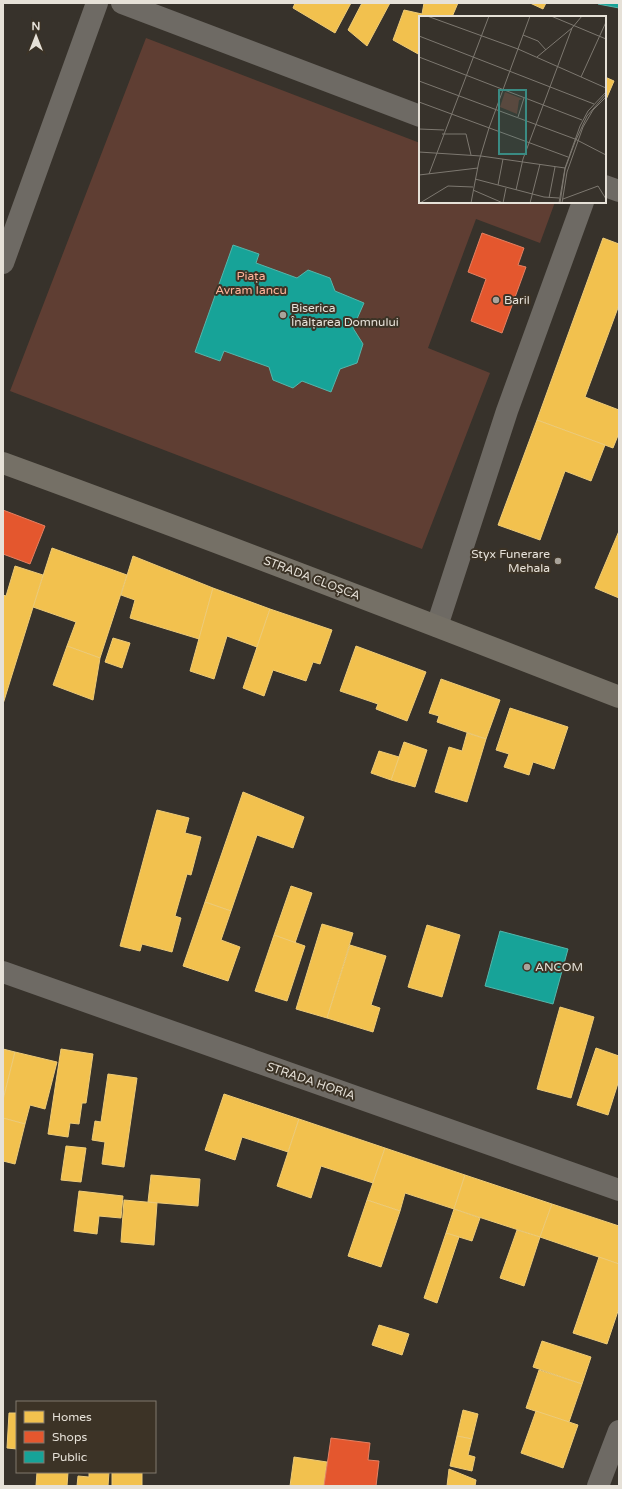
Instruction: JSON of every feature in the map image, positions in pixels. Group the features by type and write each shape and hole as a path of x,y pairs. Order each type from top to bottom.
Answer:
{"main road":[{"name":"STRADA CLOȘCA","path":"3,463 114,503 619,697"}],"street":[{"path":"3,263 97,3"},
{"path":"122,3 419,116"},
{"path":"606,186 619,191"},
{"path":"437,626 507,411 583,203"},
{"name":"STRADA HORIA","path":"3,972 619,1190"},
{"path":"598,1486 619,1431"}],"green space":[{"name":"Piața Avram Iancu","path":"146,38 419,143 419,203 555,203 540,243 476,219 428,348 490,373 422,549 10,391"}],"building: Homes":[{"path":"295,3 351,3 335,33 293,8"},
{"path":"362,3 390,3 367,46 348,30"},
{"path":"424,3 458,3 452,16 419,16 419,54 393,40 404,10 422,14"},
{"path":"530,3 546,3 543,9"},
{"path":"606,77 614,81 606,100"},
{"path":"603,238 619,244 619,305 585,397 619,410 619,433 613,448 537,420"},
{"path":"537,420 605,445 591,481 565,471 540,540 498,525"},
{"path":"619,531 619,598 595,588"},
{"path":"52,548 127,575 100,658 67,646 76,622 33,607"},
{"path":"133,556 213,588 199,639 130,618 135,600 121,595"},
{"path":"15,566 43,575 3,704 3,595 6,596"},
{"path":"213,588 270,609 257,647 227,636 214,679 190,671"},
{"path":"270,609 332,630 320,664 313,662 306,681 273,670 264,696 243,688"},
{"path":"113,638 130,643 122,668 105,662"},
{"path":"67,646 100,658 93,700 53,685"},
{"path":"356,646 426,672 407,721 376,709 378,704 340,691"},
{"path":"441,679 500,700 486,739 437,722 439,716 429,713"},
{"path":"510,708 568,727 554,769 533,762 529,775 504,767 509,754 496,750"},
{"path":"467,733 486,739 467,802 435,792 449,747 462,751"},
{"path":"404,742 427,750 415,787 391,780"},
{"path":"379,751 399,757 391,780 371,773"},
{"path":"243,792 304,817 293,848 257,835 231,911 205,902"},
{"path":"157,810 189,818 185,833 201,837 191,875 187,874 175,916 181,918 172,952 142,944 140,951 120,946"},
{"path":"291,886 312,893 295,943 274,935"},
{"path":"205,902 231,911 221,940 240,947 228,981 183,966"},
{"path":"322,924 353,933 327,1018 296,1009"},
{"path":"427,925 460,935 442,997 408,987"},
{"path":"274,935 305,946 287,1001 255,991"},
{"path":"350,945 386,956 371,1005 380,1008 373,1032 327,1018"},
{"path":"560,1007 594,1017 571,1098 537,1089"},
{"path":"596,1048 619,1056 619,1080 608,1115 577,1105"},
{"path":"3,1049 15,1052 3,1100"},
{"path":"61,1049 93,1054 86,1103 82,1103 79,1124 70,1123 68,1137 48,1134"},
{"path":"15,1052 57,1062 45,1109 30,1105 25,1124 3,1118 3,1100"},
{"path":"108,1074 137,1078 124,1167 102,1164 105,1142 92,1140 95,1121 101,1122"},
{"path":"224,1094 299,1119 288,1152 242,1137 235,1160 205,1150"},
{"path":"3,1118 25,1124 15,1164 3,1161"},
{"path":"299,1119 385,1148 373,1183 321,1166 311,1198 277,1186"},
{"path":"66,1146 86,1148 81,1182 61,1180"},
{"path":"385,1148 465,1175 454,1209 405,1193 400,1211 367,1200"},
{"path":"151,1175 200,1179 198,1206 148,1202"},
{"path":"465,1175 552,1204 540,1237 454,1209"},
{"path":"79,1191 123,1196 121,1218 99,1216 97,1234 74,1231"},
{"path":"124,1200 157,1203 154,1245 121,1242"},
{"path":"367,1200 400,1211 381,1267 348,1256"},
{"path":"552,1204 619,1226 619,1264 540,1237"},
{"path":"454,1209 480,1218 472,1241 446,1233"},
{"path":"517,1230 540,1237 524,1286 500,1278"},
{"path":"446,1233 459,1237 437,1303 424,1298"},
{"path":"599,1257 619,1264 619,1308 607,1344 573,1333"},
{"path":"379,1325 409,1334 402,1355 372,1345"},
{"path":"542,1341 591,1357 582,1384 533,1367"},
{"path":"539,1370 582,1384 569,1422 526,1408"},
{"path":"463,1410 478,1414 472,1439 457,1436"},
{"path":"536,1411 578,1425 563,1468 521,1453"},
{"path":"9,1413 16,1413 16,1449 7,1448"},
{"path":"457,1436 472,1439 468,1455 475,1457 472,1471 450,1466"},
{"path":"294,1457 327,1462 324,1486 290,1486"},
{"path":"449,1469 476,1480 475,1486 447,1486"},
{"path":"37,1473 68,1473 67,1486 36,1486"},
{"path":"89,1473 109,1473 108,1486 77,1486 78,1476 89,1477"},
{"path":"112,1473 142,1473 142,1486 112,1486"}],"building: Shops":[{"name":"Baril","path":"482,233 524,248 518,265 526,267 502,333 471,321 486,279 468,272"},
{"path":"3,510 45,526 30,564 3,554"},
{"path":"331,1438 370,1443 368,1460 379,1461 376,1486 324,1486"}],"building: Public":[{"path":"619,3 619,8 598,4"},
{"name":"Biserica Înălțarea Domnului","path":"233,245 259,254 256,263 297,278 308,270 330,278 335,291 364,303 353,328 363,344 357,363 340,369 331,392 302,381 293,388 273,380 269,367 224,351 220,361 195,352"},
{"name":"ANCOM","path":"500,931 568,949 553,1004 485,986"}],"place":[{"name":"Baril","path":"496,300"},
{"name":"Biserica Înălțarea Domnului","path":"283,315"},
{"name":"Styx Funerare Mehala","path":"558,561"},
{"name":"ANCOM","path":"527,967"}]}
